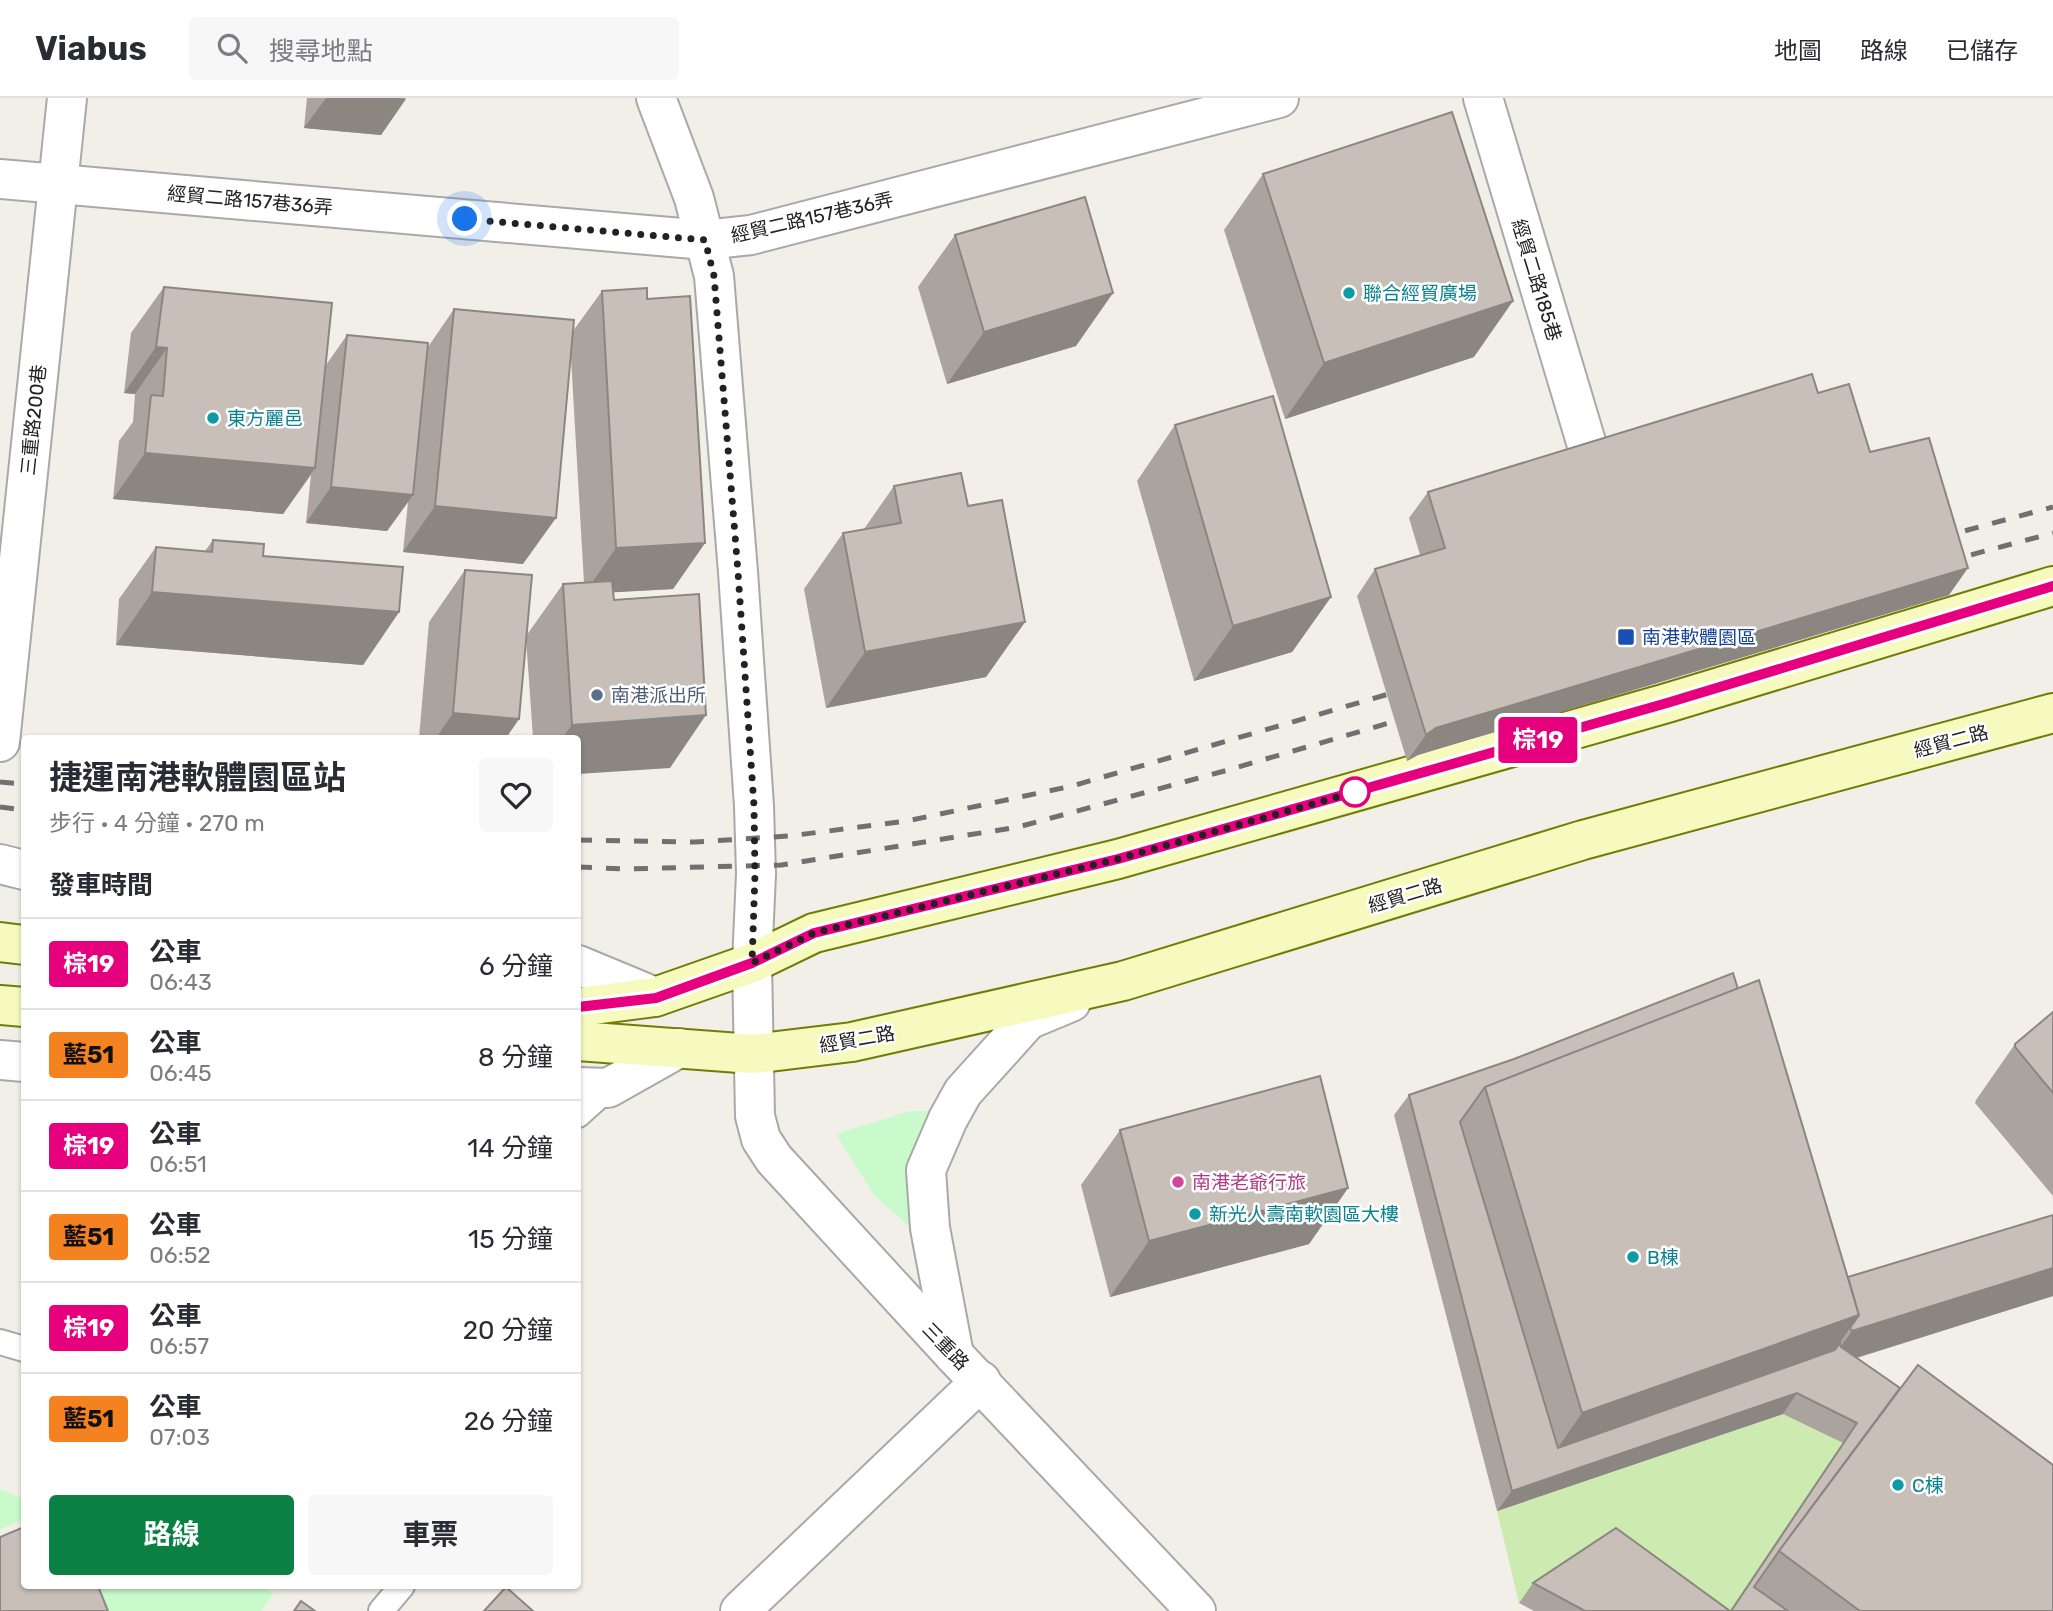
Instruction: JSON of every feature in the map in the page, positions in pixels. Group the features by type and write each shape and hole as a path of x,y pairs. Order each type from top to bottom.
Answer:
{"main road":[{"path":"581,1007 656,998 752,963 814,933 1118,859 1664,693 2053,586"},
{"name":"經貿二路","path":"581,1041 753,1054 852,1042 1123,981 1583,840 2053,713"},
{"path":"0,942 21,945"},
{"path":"0,1005 21,1007"}],"street":[{"name":"三重路200巷","path":"0,742 67,98"},
{"name":"三重路","path":"656,98 694,198 715,290 752,778 755,874 753,1054 755,1116 761,1139 774,1159 954,1355 1196,1611"},
{"name":"經貿二路157巷36弄","path":"0,179 705,240 751,235 1279,98"},
{"name":"經貿二路185巷","path":"1483,98 1592,462"},
{"path":"0,864 21,869"},
{"path":"581,966 656,998"},
{"path":"954,1355 930,1228 926,1170 948,1119 962,1092 1028,1020 1123,981"},
{"path":"593,1087 679,1048"},
{"path":"0,1060 21,1062"},
{"path":"740,1611 981,1381"}],"lane":[{"path":"581,1109 593,1087"},
{"path":"0,1342 21,1348"},
{"path":"381,1611 399,1589"}],"green space":[{"path":"911,1111 954,1111 911,1228 874,1195 836,1134"},
{"path":"1783,1414 1843,1443 1731,1611 1687,1611 1601,1548 1519,1603 1497,1511"},
{"path":"0,1489 21,1498 21,1522 0,1529"},
{"path":"67,1589 262,1589 274,1593 261,1611 83,1611"}],"building":[{"path":"1452,112 1513,301 1324,363 1263,174"},
{"path":"1085,197 1113,293 984,332 955,235"},
{"path":"164,287 332,303 315,468 145,453 151,395 163,396 167,348 156,347"},
{"path":"647,288 647,299 690,296 705,543 616,548 602,291"},
{"path":"454,309 574,320 556,518 435,506"},
{"path":"347,335 428,343 413,495 331,487"},
{"path":"1812,374 1818,393 1849,384 1870,452 1929,438 1968,568 1436,728 1426,735 1375,569 1445,548 1428,492"},
{"path":"1273,396 1331,597 1233,626 1175,425"},
{"path":"961,473 968,506 1002,500 1025,622 865,652 843,533 901,523 894,486"},
{"path":"213,540 264,544 263,556 403,567 399,612 152,592 156,547 212,552"},
{"path":"465,570 532,575 519,719 453,713"},
{"path":"612,581 614,600 699,594 706,715 572,725 563,584"},
{"path":"1733,973 1738,989 1485,1087 1460,1122 1558,1448 1835,1350 1840,1343 1841,1347 1900,1388 1754,1587 1788,1611 1731,1611 1857,1423 1797,1393 1512,1491 1409,1095 1514,1059"},
{"name":"B棟","path":"1759,980 1859,1315 1582,1413 1485,1087"},
{"path":"2053,1012 2053,1093 2015,1044"},
{"path":"1320,1076 1348,1188 1149,1241 1120,1130"},
{"path":"2053,1215 2053,1268 1852,1331 1850,1328 1859,1315 1848,1277"},
{"name":"C棟","path":"1918,1365 2053,1465 2053,1611 1860,1611 1779,1551"},
{"path":"21,1528 21,1589 99,1589 108,1611 0,1611 0,1537"},
{"path":"1616,1528 1730,1611 1585,1611 1533,1583"},
{"path":"504,1589 508,1589 533,1611 484,1611"},
{"path":"301,1601 315,1611 294,1611"}],"railway":[{"path":"1938,538 2053,507"},
{"path":"1944,562 2053,533"},
{"path":"581,840 695,842 789,836 907,821 1072,786 1406,689"},
{"path":"581,867 624,869 781,865 1018,827 1413,716"},
{"path":"0,782 21,784"},
{"path":"0,807 21,810"}],"bus line":[{"name":"棕19","path":"581,1007 656,998 752,963 814,933 1118,859 1667,703 2053,586"}],"place":[{"name":"聯合經貿廣場","path":"1349,293"},
{"name":"東方麗邑","path":"213,418"},
{"name":"南港軟體園區","path":"1626,637"},
{"name":"南港派出所","path":"597,695"},
{"name":"南港老爺行旅","path":"1178,1182"},
{"name":"新光人壽南軟園區大樓","path":"1195,1214"},
{"name":"B棟","path":"1633,1257"},
{"name":"C棟","path":"1898,1485"}],"route":[{"path":"465,219 705,240 714,276 754,806 752,963 814,933 1118,859 1355,792"}]}
